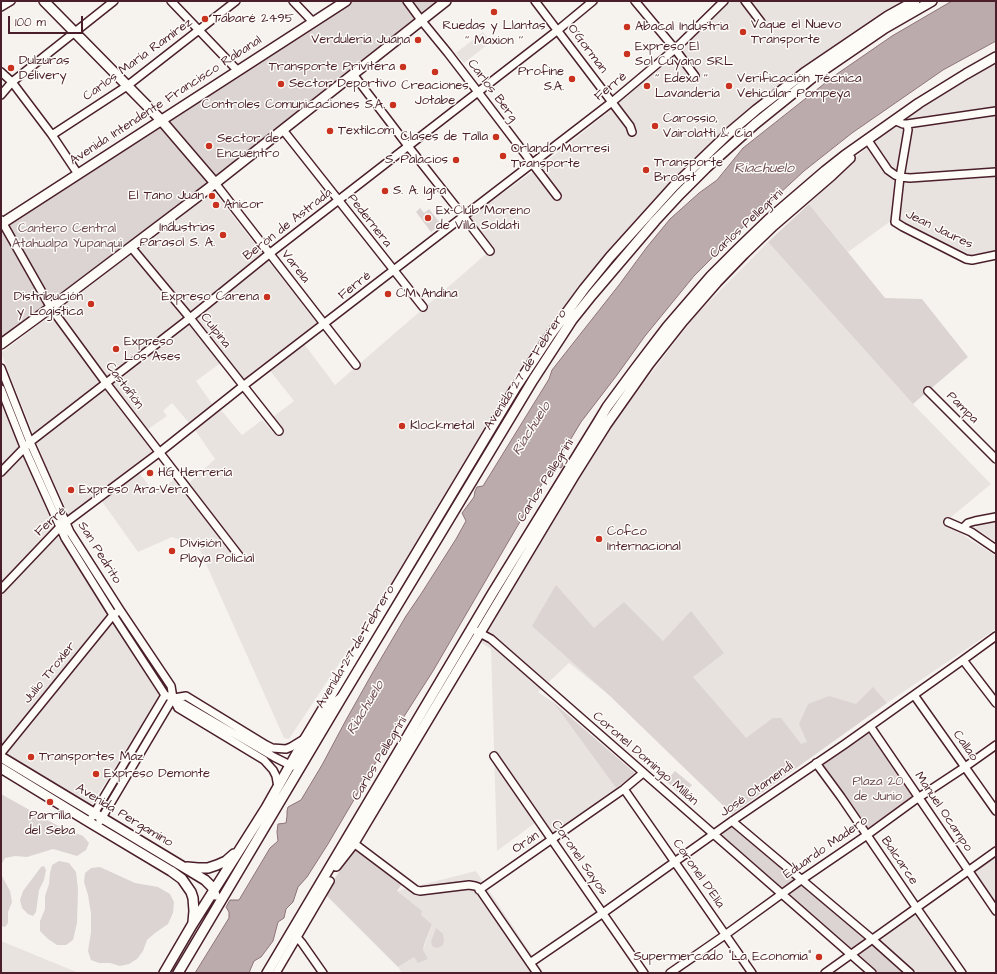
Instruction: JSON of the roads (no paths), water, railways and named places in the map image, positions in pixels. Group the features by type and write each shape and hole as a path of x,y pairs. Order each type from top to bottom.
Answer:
{"main road":[{"path":"44,1 161,120 215,183"},
{"name":"Avenida Intendente Francisco Rabanal","path":"2,222 346,1"},
{"path":"1,344 51,308 215,183 446,1"},
{"name":"Avenida 27 de Febrero","path":"477,462 516,387 551,334 584,289 607,261 674,186 730,132 804,73 882,20 915,1"},
{"path":"607,261 615,267 654,221 706,168 755,124 812,78 885,28 932,1"},
{"name":"Carlos Pellegrini","path":"267,973 295,934 476,631 574,476 632,388 674,332 717,282 744,254 773,226 848,160 860,145 894,120 960,77 996,57"},
{"path":"674,186 680,194"},
{"name":"Avenida 27 de Febrero","path":"164,973 192,925 241,848 306,737 477,462 572,320 602,282 609,280 617,270 615,267"},
{"name":"Avenida 27 de Febrero","path":"178,973 467,488 474,485 484,469 484,467 477,462"},
{"name":"Avenida Pergamino","path":"1,757 205,880 210,884 214,891"},
{"name":"Avenida Pergamino","path":"1,768 182,879 191,892 193,898 194,911 192,925"},
{"path":"179,864 193,868 208,868 226,861 241,848"},
{"path":"214,891 216,902 215,910"}],"street":[{"path":"1,7 11,1"},
{"path":"1,95 12,82 114,1"},
{"path":"172,1 238,71"},
{"name":"Carlos María Ramírez","path":"52,135 127,86 236,1"},
{"path":"293,1 313,22"},
{"name":"Carlos Berg","path":"407,1 557,196"},
{"name":"O'Gorman","path":"535,1 630,126 632,132"},
{"name":"Berón de Astrada","path":"1,472 27,445 338,200 558,30 593,1"},
{"path":"635,1 675,49 695,76"},
{"name":"Ferré","path":"1,589 63,525 160,452 243,386 612,102 675,49 724,1"},
{"path":"745,1 761,22"},
{"path":"1,72 12,82 52,135 78,174"},
{"path":"353,74 490,251"},
{"path":"894,120 907,124 996,111"},
{"path":"900,177 908,130 907,124"},
{"name":"Pedernera","path":"283,130 423,307"},
{"path":"868,139 888,170 900,177 910,178 996,172"},
{"name":"Jean Jaures","path":"900,177 895,222 966,259 972,260 996,255"},
{"name":"Varela","path":"215,183 356,365"},
{"name":"Castañón","path":"2,222 51,308 106,383 240,558"},
{"name":"Culpina","path":"131,247 190,318 279,431"},
{"name":"San Pedrito","path":"1,368 27,445"},
{"name":"San Pedrito","path":"1,389 63,525 65,538 165,695 173,698 290,765"},
{"name":"Pampa","path":"928,391 996,459"},
{"path":"963,528 968,523 974,521 996,518"},
{"path":"948,522 971,532 996,549"},
{"name":"San Pedrito","path":"63,525 70,532 171,686 173,698 178,708 260,757 269,764 276,776 278,786"},
{"name":"Julio Troxler","path":"1,753 113,614 120,610"},
{"name":"Coronel Domingo Millán","path":"476,631 491,639 872,973"},
{"name":"José Otamendi","path":"530,963 870,726 996,636"},
{"path":"963,660 996,703"},
{"path":"93,824 165,695"},
{"name":"Callao","path":"914,695 996,811"},
{"name":"San Pedrito","path":"173,698 186,696 272,748 286,749 306,737"},
{"path":"290,765 296,765 333,703 342,697"},
{"path":"98,815 173,698"},
{"name":"Manuel Ocampo","path":"870,726 996,912"},
{"name":"Eduardo Madero","path":"670,973 918,798 966,767 996,745"},
{"name":"Coronel Sayos","path":"494,756 644,973"},
{"name":"Balcarce","path":"816,763 962,973"},
{"name":"Orán","path":"479,890 624,790 643,773"},
{"name":"Coronel D'Elía","path":"624,790 752,973"},
{"path":"732,821 910,973"},
{"path":"350,841 416,890 420,891 469,885 475,886 537,973"},
{"path":"825,973 996,851"},
{"path":"295,934 323,973"},
{"name":"Carlos Pellegrini","path":"276,973 295,934"}],"water":[{"name":"Riachuelo","path":"952,1 996,1 996,41 943,70 852,133 804,171 740,230 694,276 645,336 581,422 560,457 563,465 561,468 553,465 433,671 389,740 328,844 307,877 298,887 293,902 286,909 284,918 278,922 273,941 261,957 254,961 249,973 195,973 229,918 229,912 226,907 230,900 239,900 270,848 278,841 278,824 286,823 288,807 301,800 406,616 456,539 466,521 462,513 474,497 477,487 483,486 549,379 552,370 647,247 670,219 699,193 717,180 743,148 834,76 892,36"}],"place":[{"name":"Ruedas y Llantas '' Maxion ''","path":"494,12"},
{"name":"Tabaré 2495","path":"205,19"},
{"name":"Abacal Industria","path":"627,27"},
{"name":"Vaque el Nuevo Transporte","path":"743,32"},
{"name":"Verdulería Juana","path":"418,40"},
{"name":"Expreso El Sol Cuyano SRL","path":"627,54"},
{"name":"Transporte Privitera","path":"403,67"},
{"name":"Dulzuras Delivery","path":"11,68"},
{"name":"Creaciones Jotabe","path":"435,72"},
{"name":"Profine S.A.","path":"572,79"},
{"name":"Sector Deportivo","path":"281,84"},
{"name":"'' Edexa '' Lavandería","path":"647,86"},
{"name":"Verificación Técnica Vehicular Pompeya","path":"729,86"},
{"name":"Controles Comunicaciones S.A.","path":"393,105"},
{"name":"Carossio, Vairolatti & Cia","path":"655,126"},
{"name":"Textilcom","path":"330,131"},
{"name":"Clases de Talla","path":"496,137"},
{"name":"Sector de Encuentro","path":"209,146"},
{"name":"Orlando Morresi Transporte","path":"503,156"},
{"name":"S. Palacios","path":"456,160"},
{"name":"Transporte Broast","path":"646,170"},
{"name":"S. A. Igra","path":"385,191"},
{"name":"El Tano Juan","path":"212,196"},
{"name":"Anicor","path":"216,205"},
{"name":"Ex-Club Moreno de Villa Soldati","path":"428,218"},
{"name":"Industrias Parasol S. A.","path":"223,235"},
{"name":"CM Andina","path":"388,294"},
{"name":"Expreso Carena","path":"267,297"},
{"name":"Distribución y Logística","path":"91,304"},
{"name":"Expreso Los Ases","path":"116,349"},
{"name":"Klockmetal","path":"402,426"},
{"name":"HG Herrería","path":"150,473"},
{"name":"Expreso Ara-Vera","path":"71,490"},
{"name":"Cofco Internacional","path":"599,539"},
{"name":"División Playa Policial","path":"172,551"},
{"name":"Transportes Maz","path":"31,757"},
{"name":"Expreso Demonte","path":"96,774"},
{"name":"Parrilla del Seba","path":"50,802"},
{"name":"Supermercado \"La Economia\"","path":"819,957"}],"park label":[{"name":"Cantero Central Atahualpa Yupanqui","path":"67,236"},
{"name":"Plaza 20 de Junio","path":"878,790"}]}
